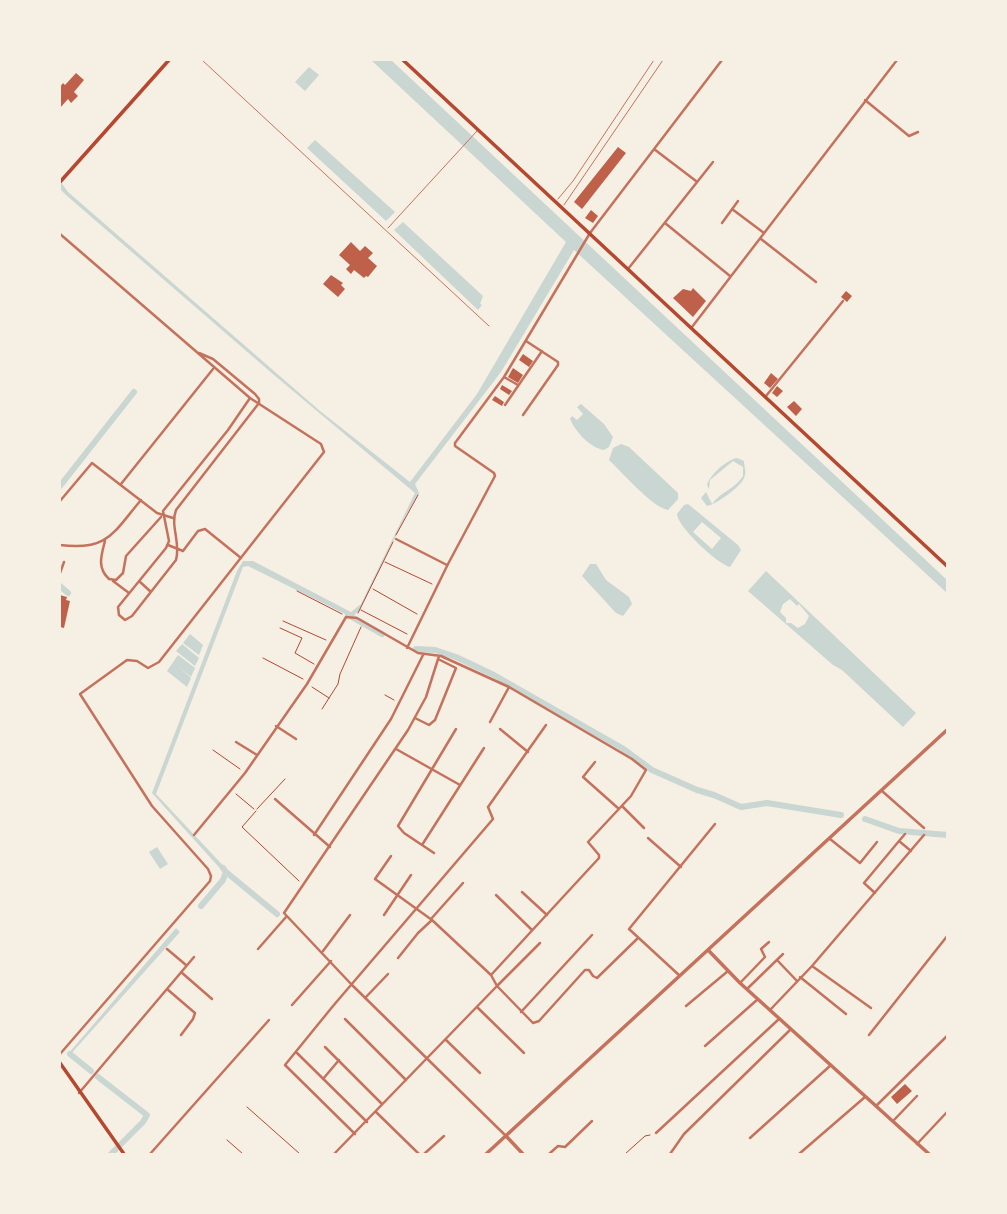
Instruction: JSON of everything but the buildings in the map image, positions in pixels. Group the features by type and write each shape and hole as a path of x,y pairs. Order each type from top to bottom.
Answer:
{"main road":[{"path":"60,182 169,60"},
{"path":"403,60 947,567"},
{"path":"60,1063 123,1153"}],"street":[{"path":"406,648 495,475 455,443 504,377 590,233 722,60"},
{"path":"692,327 897,60"},
{"path":"865,100 909,136 918,132"},
{"path":"654,149 696,182"},
{"path":"628,269 713,162"},
{"path":"722,223 738,201"},
{"path":"732,209 764,233"},
{"path":"665,223 731,276"},
{"path":"60,234 250,398 321,444 324,452 159,662 148,668 137,661 127,660 80,694 152,806 211,876 210,881 60,1054"},
{"path":"760,238 817,282"},
{"path":"765,397 843,301"},
{"path":"523,415 558,365 558,362 526,341"},
{"path":"505,405 542,351"},
{"path":"199,353 218,362 258,396 259,403 176,510 173,518 179,550 176,560 125,620 119,615 118,607 169,541 163,511 222,438 250,398"},
{"path":"121,484 218,362"},
{"path":"504,377 518,386"},
{"path":"222,438 229,443"},
{"path":"60,501 92,463 163,516 173,518"},
{"path":"183,486 190,491"},
{"path":"129,593 105,575 100,558 105,541 141,500"},
{"path":"113,581 123,573 126,556 163,516"},
{"path":"167,544 183,551 198,531 205,529 241,558"},
{"path":"396,539 447,565"},
{"path":"60,545 79,547 105,541"},
{"path":"60,573 64,562"},
{"path":"139,581 151,592"},
{"path":"194,835 245,773 319,666 348,616 406,648 468,667 509,687 611,746 646,770 631,796 589,842 599,858 491,975"},
{"path":"314,835 400,703 423,654"},
{"path":"439,658 426,697 415,718 330,848 285,911 286,917 523,1154"},
{"path":"415,718 429,726 435,720 456,668 439,658"},
{"path":"490,722 509,687"},
{"path":"355,1134 286,1068 287,1062 493,819 488,807 546,725"},
{"path":"276,726 296,739"},
{"path":"434,853 398,826 456,729"},
{"path":"500,729 528,752"},
{"path":"486,1154 947,729"},
{"path":"942,734 947,739"},
{"path":"236,742 257,755"},
{"path":"422,845 484,748"},
{"path":"396,749 460,785"},
{"path":"595,762 583,777 644,828"},
{"path":"881,790 924,828"},
{"path":"275,799 330,848"},
{"path":"680,976 629,929 715,824"},
{"path":"875,892 864,883 905,834"},
{"path":"770,1010 924,835"},
{"path":"648,838 681,867"},
{"path":"830,839 860,863 877,842"},
{"path":"899,841 911,851"},
{"path":"391,856 375,879 432,919 491,975 531,1022 536,1023 585,970 589,970 597,978 638,938"},
{"path":"384,915 411,875"},
{"path":"398,958 463,883"},
{"path":"522,892 547,915"},
{"path":"496,895 532,930"},
{"path":"322,952 350,915"},
{"path":"258,949 286,917"},
{"path":"869,1035 947,935"},
{"path":"521,1012 592,936"},
{"path":"740,983 765,957 761,949 769,942"},
{"path":"334,1154 540,943"},
{"path":"167,949 186,966"},
{"path":"709,951 740,983 929,1154"},
{"path":"747,989 783,954"},
{"path":"79,1093 194,957"},
{"path":"777,960 846,1014"},
{"path":"292,1005 331,961"},
{"path":"811,966 871,1008"},
{"path":"686,1006 728,971"},
{"path":"181,972 212,999"},
{"path":"365,998 388,974"},
{"path":"166,988 195,1013 181,1035"},
{"path":"705,1046 758,999"},
{"path":"477,1007 524,1053"},
{"path":"656,1133 780,1018"},
{"path":"345,1019 407,1080"},
{"path":"150,1154 269,1020"},
{"path":"670,1154 684,1134 791,1029"},
{"path":"876,1106 947,1035"},
{"path":"446,1040 480,1073"},
{"path":"326,1047 383,1105"},
{"path":"295,1052 367,1122"},
{"path":"323,1079 339,1060"},
{"path":"750,1138 831,1066"},
{"path":"892,1121 917,1096"},
{"path":"799,1154 865,1097"},
{"path":"917,1144 947,1111"},
{"path":"376,1112 419,1154"},
{"path":"549,1154 558,1146 565,1147 592,1121"},
{"path":"424,1154 444,1136"}],"lane":[{"path":"202,60 489,326"},
{"path":"556,201 573,181 654,60"},
{"path":"562,208 663,60"},
{"path":"386,230 479,130"}],"path":[{"path":"354,617 361,610 418,495"},
{"path":"384,561 437,587"},
{"path":"371,589 422,617"},
{"path":"297,591 348,616"},
{"path":"361,610 412,636"},
{"path":"283,621 331,643"},
{"path":"322,709 338,684 363,622"},
{"path":"280,628 302,638 295,653 319,666"},
{"path":"263,657 329,698"},
{"path":"385,695 400,703"},
{"path":"213,750 245,773"},
{"path":"285,779 242,827 304,884"},
{"path":"232,790 256,811"},
{"path":"247,1107 300,1154"},
{"path":"625,1154 645,1136 656,1133"},
{"path":"227,1140 243,1154"}],"shaded area":[{"path":"371,60 391,60 947,580 947,593 574,250 501,372 415,484 419,493 360,610 353,616 347,615 248,566 243,567 156,794 230,873 226,875 152,793 237,571 243,561 253,561 351,612 361,604 415,493 66,195 60,189 60,181 68,192 320,411 410,482 477,394 566,242"},
{"path":"309,67 319,75 305,91 295,82"},
{"path":"315,140 395,212 386,221 307,148"},
{"path":"403,222 483,296 478,310 394,230"},
{"path":"581,404 604,424 613,437 609,447 604,450 588,442 572,424 572,416 577,420 583,414 577,407"},
{"path":"621,444 629,447 678,493 678,499 668,510 646,496 609,460 613,448"},
{"path":"737,458 744,461 745,474 742,482 727,495 711,505 707,506 701,498 706,492 712,504 743,476 743,467 733,461 710,480 709,489 707,485 711,477 719,468"},
{"path":"688,504 738,545 741,550 730,567 708,552 683,527 677,514","holes":["702,522 721,538 712,549 693,532"]},
{"path":"590,564 596,564 606,580 629,597 632,604 623,616 616,613 582,576"},
{"path":"766,571 916,713 903,727 842,670 833,665 748,591","holes":["790,599 797,606 799,604 809,616 805,624 798,628 786,623 786,618 780,612 783,604"]},
{"path":"190,634 203,645 199,655 183,643"},
{"path":"182,644 199,658 195,666 176,651"},
{"path":"178,655 195,668 191,677 179,667 191,678 187,687 167,671"},
{"path":"157,847 168,864 160,869 149,852"},
{"path":"176,928 180,932 69,1056 68,1054"}],"waterway":[{"path":"60,486 134,392"},
{"path":"60,586 68,593"},
{"path":"348,615 382,634"},
{"path":"416,649 435,650 494,675 622,748 652,770 697,790 741,807 767,803 841,815"},
{"path":"865,819 899,831 948,835"},
{"path":"201,906 223,880 226,872 223,868"},
{"path":"226,872 277,914"},
{"path":"70,1054 91,1071"},
{"path":"98,1077 147,1115 111,1154"}]}
